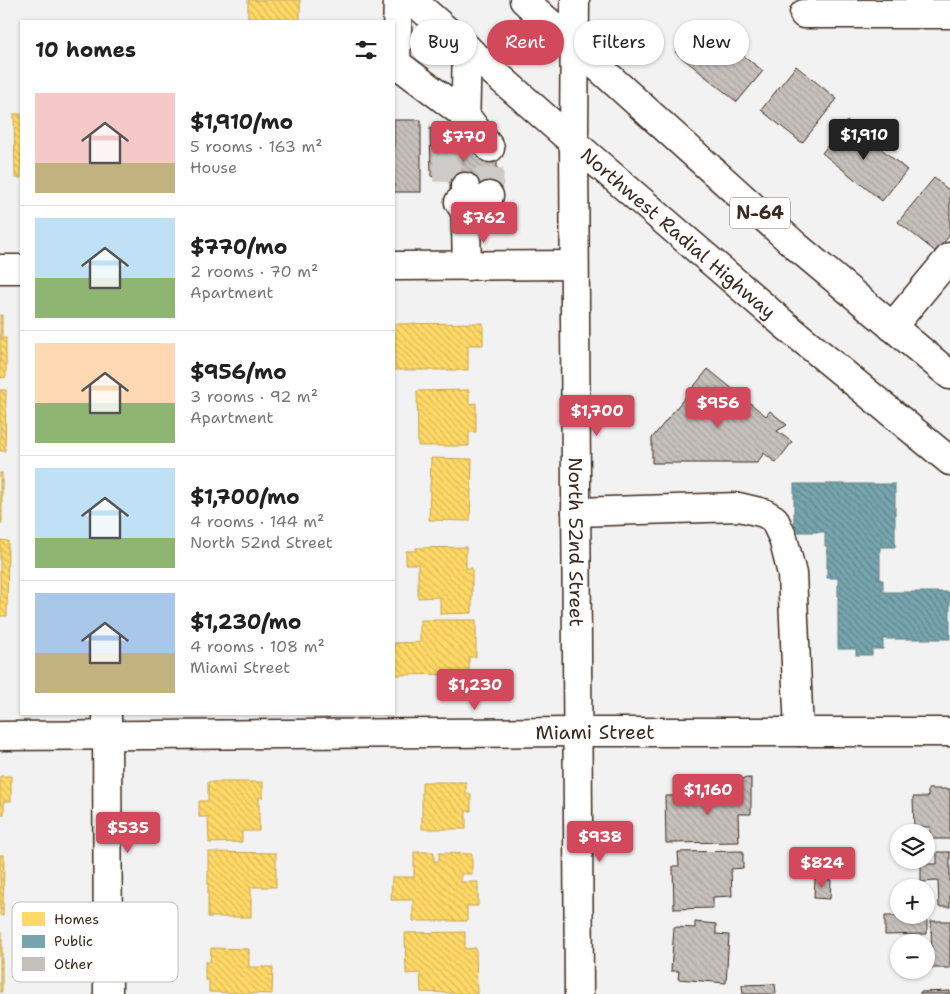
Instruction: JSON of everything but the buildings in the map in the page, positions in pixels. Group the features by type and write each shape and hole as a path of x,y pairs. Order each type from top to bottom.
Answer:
{"street":[{"path":"398,0 396,63 467,134 466,65"},
{"name":"Northwest Radial Highway","path":"412,0 434,20"},
{"name":"N-64","path":"524,0 574,46"},
{"name":"North 52nd Street","path":"575,0 575,20"},
{"path":"804,14 950,14"},
{"name":"Northwest Radial Highway","path":"477,58 786,326 950,461"},
{"name":"North 52nd Street","path":"574,65 578,994"},
{"name":"N-64","path":"595,65 796,246 950,375"},
{"path":"466,266 467,194"},
{"path":"892,326 950,257"},
{"path":"395,266 574,265"},
{"path":"0,269 20,269"},
{"path":"576,512 739,507 774,519 783,538 792,574 799,732"},
{"path":"107,724 108,902"},
{"name":"Miami Street","path":"0,736 107,724 578,732 950,732"}],"tunnel":[{"path":"447,182 448,134"},
{"path":"489,196 490,148"}]}
